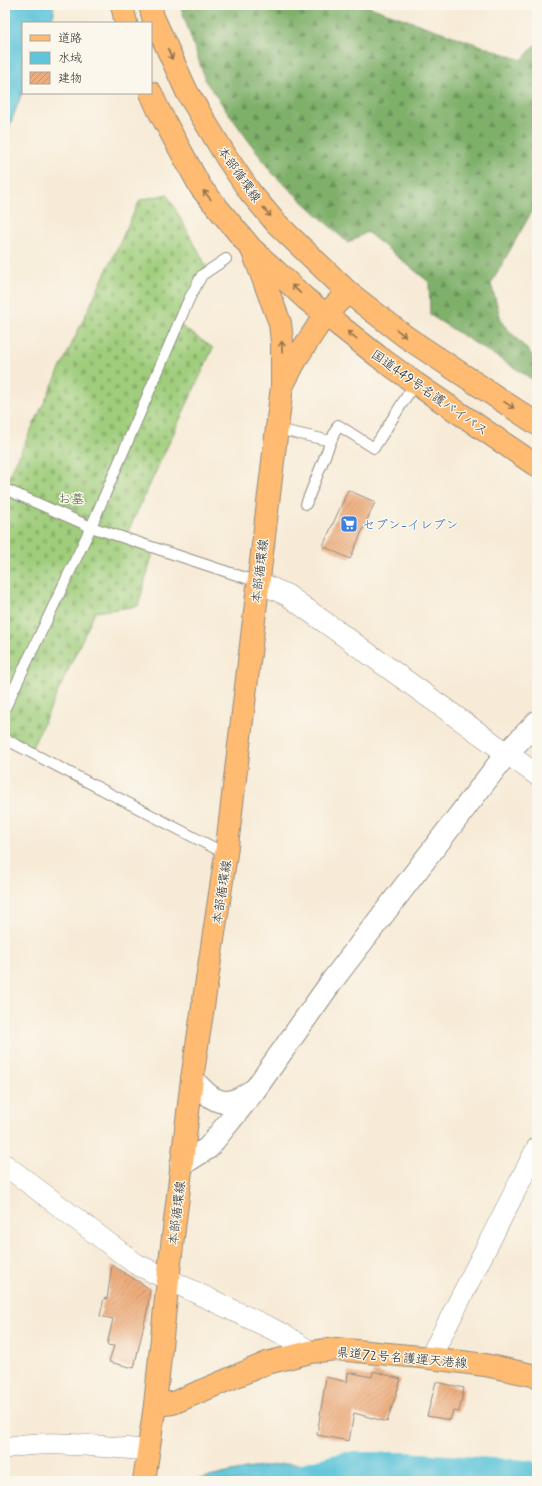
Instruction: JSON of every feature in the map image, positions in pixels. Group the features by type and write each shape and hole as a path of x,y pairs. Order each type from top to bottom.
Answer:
{"main road":[{"path":"122,5 126,22"},
{"name":"本部循環線","path":"144,1481 155,1405 168,1279 192,1079 226,854 282,386 298,356 325,315 348,292 276,223 250,192 227,158 187,92 153,17 150,5"},
{"path":"151,94 201,188 251,248 325,315"},
{"path":"251,248 280,323 282,342 282,386"},
{"path":"348,292 406,337 537,424"},
{"name":"国道449号名護バイパス","path":"325,315 414,383 537,466"},
{"name":"県道72号名護運天港線","path":"155,1405 173,1403 268,1363 310,1352 336,1350 430,1358 485,1366 537,1376"}],"street":[{"path":"258,582 287,594 537,775"},
{"path":"181,1166 208,1148 254,1090 332,981 508,753 537,722"},
{"path":"192,1079 211,1098 219,1100 232,1102 254,1090"},
{"path":"430,1358 537,1148"},
{"path":"5,1165 136,1264 286,1335 310,1352"},
{"path":"5,1448 24,1444 43,1444 148,1450"}],"lane":[{"path":"5,708 91,527 189,299 202,275 226,259"},
{"path":"306,504 338,425 374,448 414,383"},
{"path":"277,429 331,441"},
{"path":"5,489 91,527 258,582"},
{"path":"5,740 226,854"}],"green space":[{"path":"180,5 364,5 522,60 537,43 537,202 491,284 502,323 537,360 537,382 430,315 429,282 367,232 348,243 272,173 206,82"},
{"name":"お墓","path":"167,194 209,271 178,324 213,348 125,538 154,549 138,606 95,612 30,752 5,739 5,485 140,200"}],"water":[{"path":"5,5 53,5 54,13 50,22 22,22 22,93 5,138"},
{"path":"283,1464 331,1464 329,1481 190,1481 246,1469"}],"building":[{"name":"セブン-イレブン","path":"348,490 375,502 350,559 323,546"},
{"path":"112,1265 150,1289 148,1307 134,1368 109,1362 114,1346 107,1345 113,1319 100,1316 104,1298 107,1299"},
{"path":"373,1371 401,1379 387,1422 354,1413 349,1441 317,1435 326,1377 347,1382 348,1372 372,1377"},
{"path":"436,1382 464,1388 459,1412 453,1411 450,1420 427,1416"}],"waterway":[{"path":"304,1481 347,1470 404,1470 526,1478 535,1481"}],"place":[{"name":"セブン-イレブン","path":"349,524"}]}
